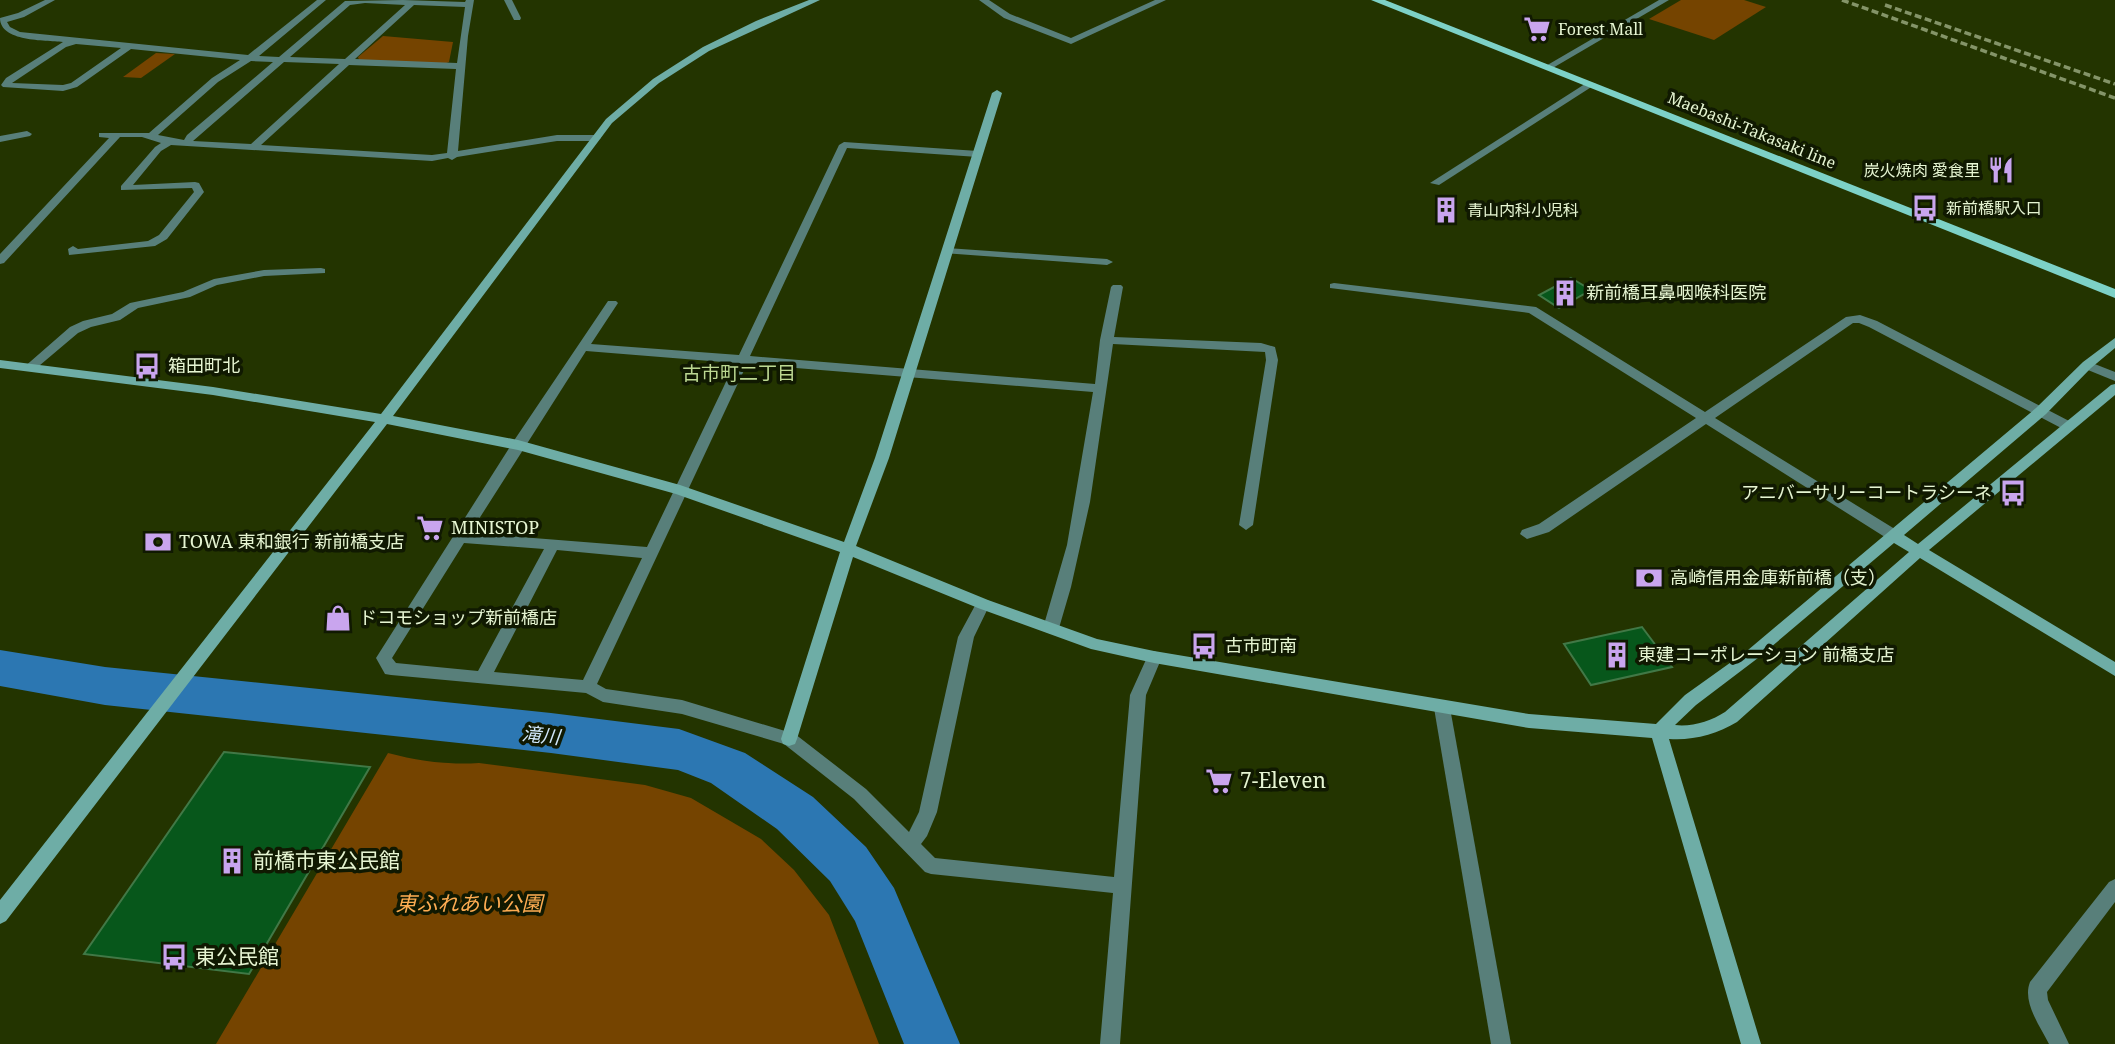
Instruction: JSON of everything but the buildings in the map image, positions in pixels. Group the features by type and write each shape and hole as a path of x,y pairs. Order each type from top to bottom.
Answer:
{"main road":[{"name":"Maebashi-Takasaki line","path":"1376,0 2115,294"}],"street":[{"path":"51,0 21,15 1,21 7,29 18,34 129,47 247,58 460,66"},
{"path":"151,136 207,87 259,52 322,0"},
{"path":"508,0 517,18"},
{"path":"0,915 384,419 596,138 623,107 682,62 749,26 816,0"},
{"path":"983,0 1007,16 1071,41 1162,0"},
{"path":"1548,67 1665,0"},
{"path":"188,142 190,137 348,4 365,1 469,2 452,157"},
{"path":"252,148 412,3"},
{"path":"74,41 31,66 6,85 63,88 74,85 129,47"},
{"path":"1435,183 1591,84"},
{"path":"789,739 848,549 882,458 997,93"},
{"path":"0,139 27,134"},
{"path":"102,135 151,136 169,142 252,148 432,158 452,157 557,138 596,138"},
{"path":"0,261 117,135"},
{"path":"73,249 73,253 151,244 163,237 199,192 195,185 125,188 158,149 169,142"},
{"path":"588,687 844,145 978,154"},
{"path":"947,251 1107,262"},
{"path":"29,368 75,330 87,324 112,319 134,305 186,295 214,282 264,273 321,271"},
{"path":"1334,286 1532,310 2115,670"},
{"path":"1051,628 1064,593 1069,568 1117,287"},
{"path":"612,303 518,445 384,658 391,669 588,687 603,695 682,707 789,739 860,793 931,866 1124,886"},
{"path":"1527,534 1544,528 1850,320 1860,319 2068,426"},
{"path":"1106,340 1261,346 1272,350 1271,372 1246,525"},
{"path":"1659,733 1684,703 1725,677 2041,411 2087,365 2115,342"},
{"path":"585,347 1099,388"},
{"path":"0,364 213,391 384,419 518,445 680,489 848,549 983,604 1096,645 1442,708 1529,721 1659,733 1698,731 1718,725 1731,717 1919,551 2115,388"},
{"path":"2087,365 2115,377"},
{"path":"460,537 651,553"},
{"path":"483,677 553,545"},
{"path":"910,845 921,830 928,812 966,637 983,604"},
{"path":"1110,1044 1138,695 1154,657"},
{"path":"1442,708 1501,1044"},
{"path":"1659,733 1752,1044"},
{"path":"2059,1044 2038,1001 2036,989 2115,888"}],"green space":[{"path":"1681,0 1744,0 1766,7 1714,40 1649,19"},
{"path":"383,36 453,42 449,62 444,64 359,60 358,57"},
{"path":"156,53 175,54 141,78 123,77"},
{"name":"東ふれあい公園","path":"388,753 433,762 479,763 645,785 691,798 761,839 794,870 829,915 879,1044 216,1044"}],"waterway":[{"name":"滝川","path":"0,668 105,686 551,733 679,750 728,768 795,813 848,864 875,906 932,1044"}],"railway":[{"path":"1842,0 2115,98"},
{"path":"1885,5 2115,84"}],"place":[{"name":"Forest Mall","path":"1537,29"},
{"name":"炭火焼肉 愛食里","path":"2001,170"},
{"name":"新前橋駅入口","path":"1925,208"},
{"name":"青山内科小児科","path":"1446,210"},
{"name":"新前橋耳鼻咽喉科医院","path":"1565,293"},
{"name":"箱田町北","path":"147,366"},
{"name":"アニバーサリーコートラシーネ","path":"2013,493"},
{"name":"MINISTOP","path":"430,528"},
{"name":"TOWA 東和銀行 新前橋支店","path":"158,542"},
{"name":"高崎信用金庫新前橋（支）","path":"1649,578"},
{"name":"ドコモショップ新前橋店","path":"338,618"},
{"name":"古市町南","path":"1204,646"},
{"name":"東建コーポレーション 前橋支店","path":"1617,655"},
{"name":"7-Eleven","path":"1219,781"},
{"name":"前橋市東公民館","path":"232,861"},
{"name":"東公民館","path":"174,957"}],"district":[{"name":"古市町二丁目","path":"739,373"}]}
